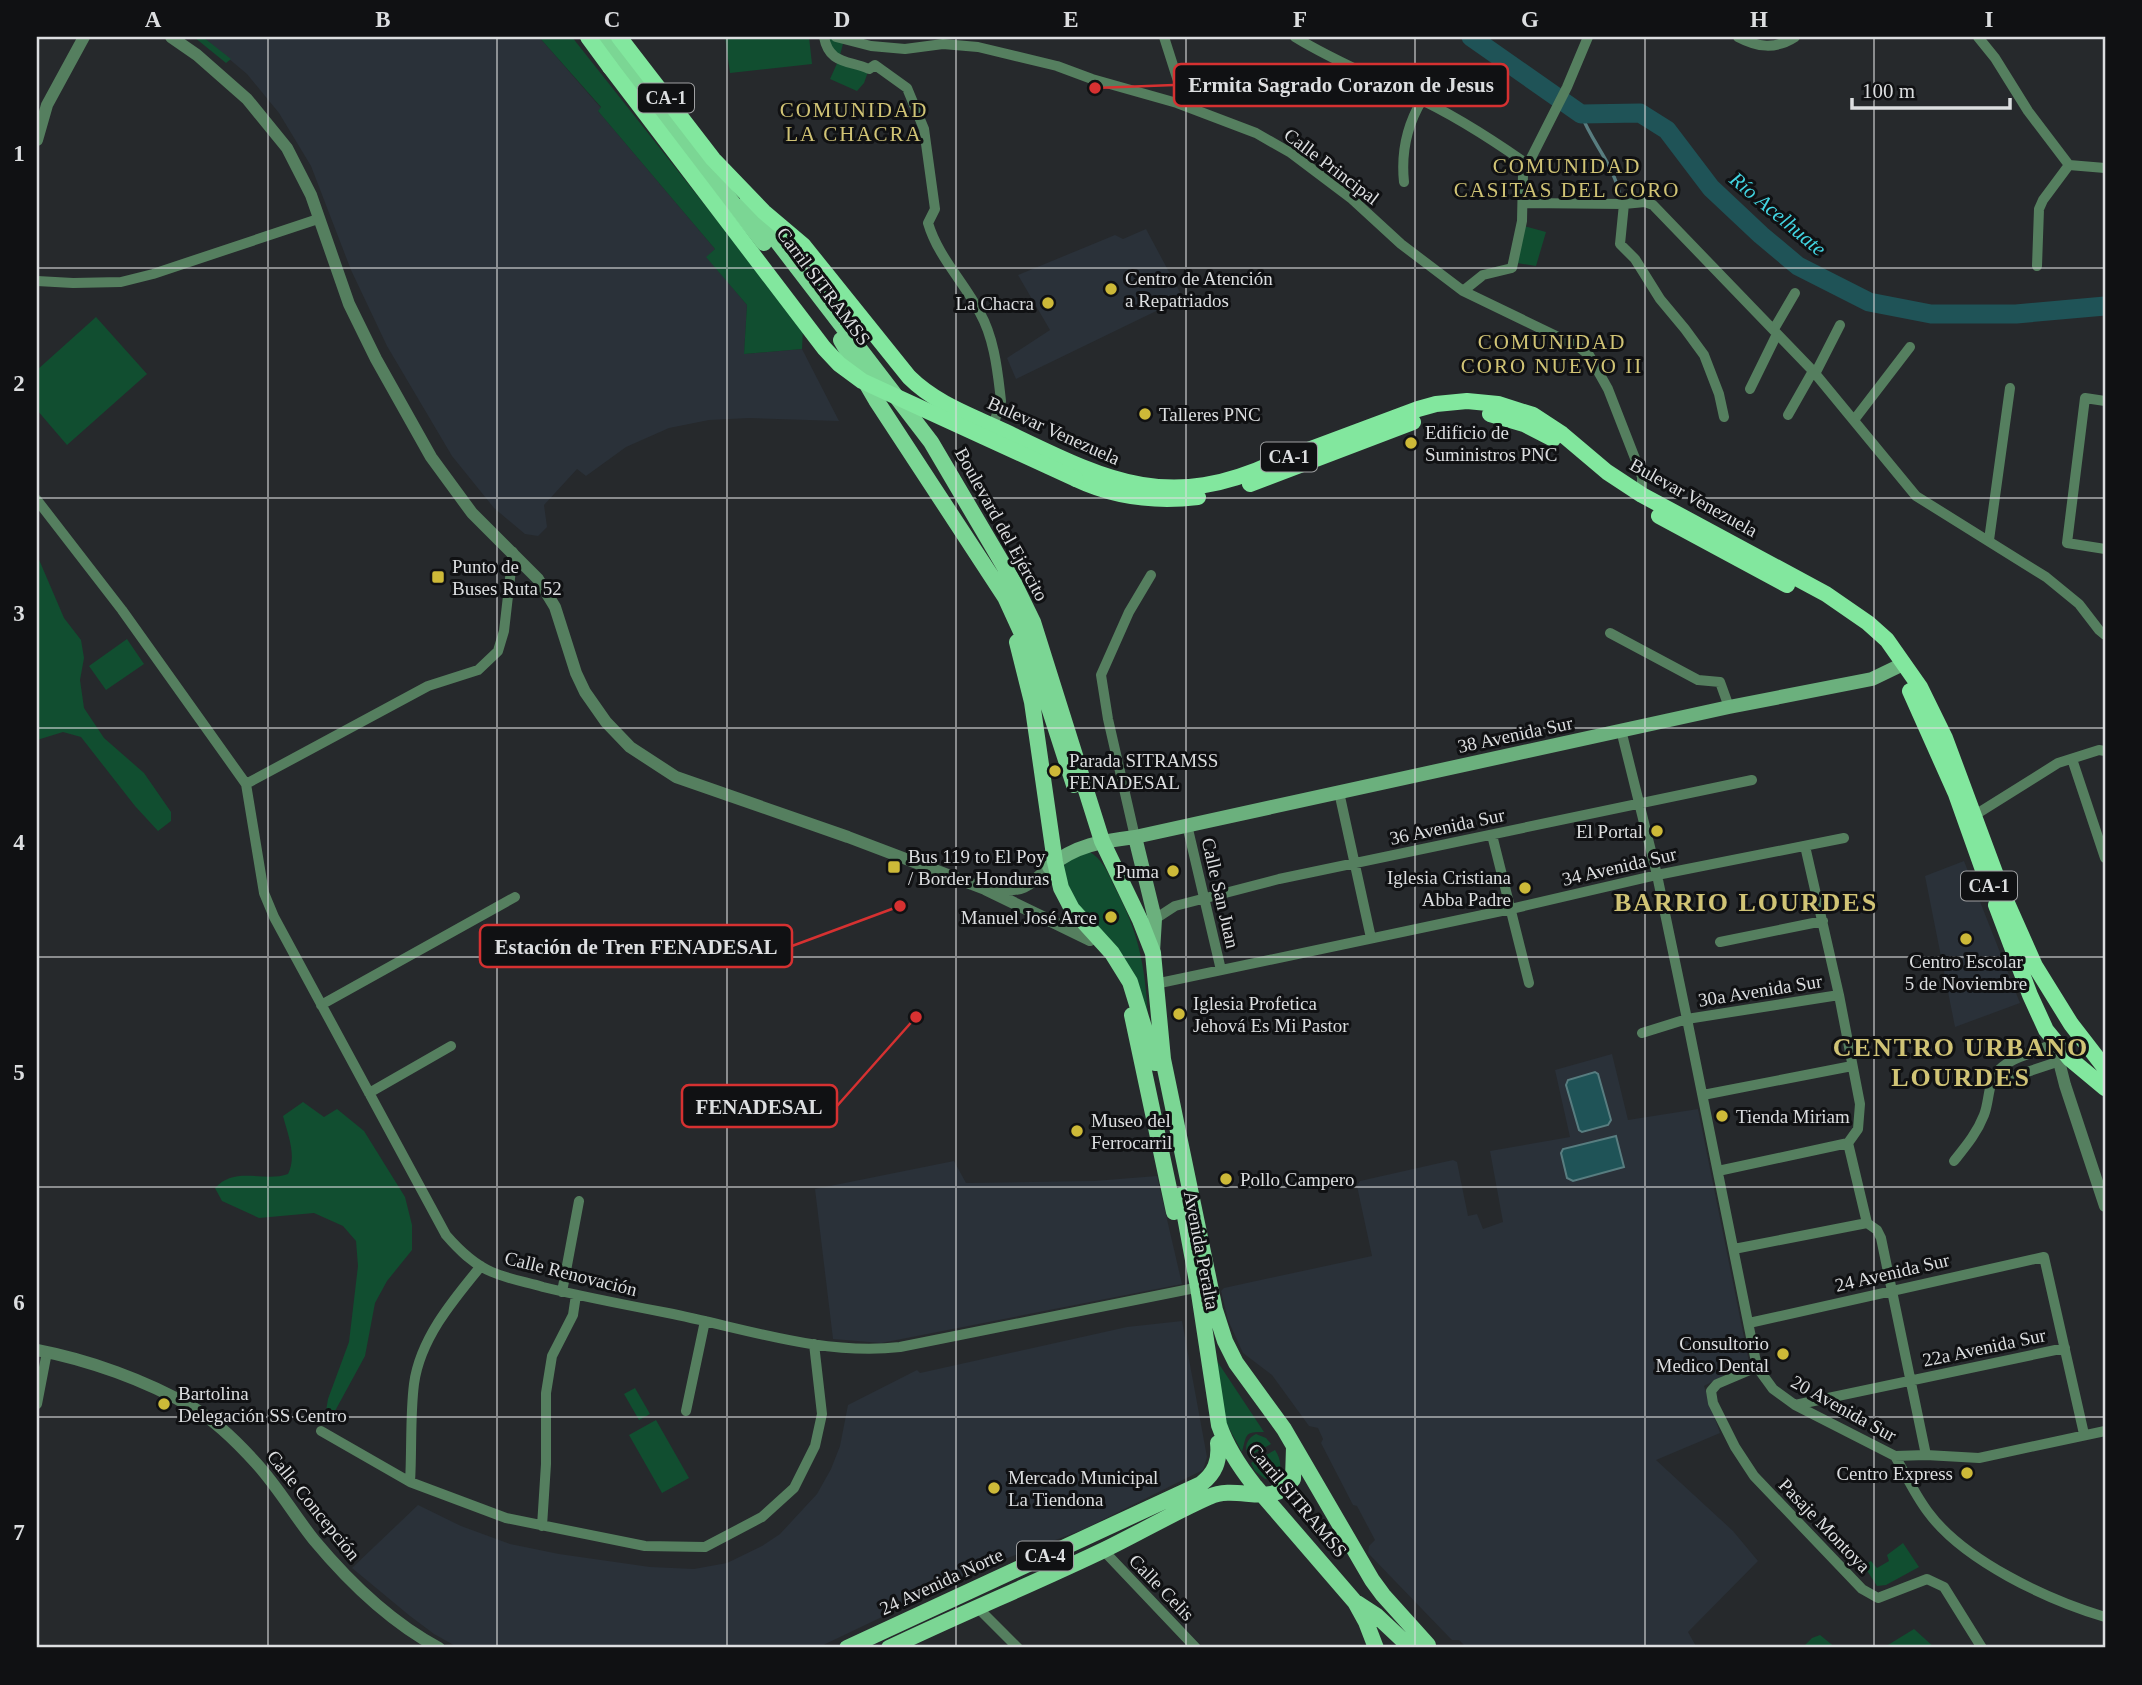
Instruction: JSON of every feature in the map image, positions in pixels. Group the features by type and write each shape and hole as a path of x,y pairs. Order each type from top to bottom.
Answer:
{"highway":[{"name":"Boulevard del Ejército","path":"619,37 713,159"},
{"name":"Boulevard del Ejército","path":"593,40 824,348 839,364 863,381 1076,479"},
{"name":"Bulevar Venezuela","path":"713,159 764,212 803,245 921,389 956,409 1112,480 1159,489 1211,485 1253,473 1418,409 1453,402 1481,402 1519,410 1545,422 1607,472 1642,495 1826,594 1868,623 1886,640 1920,688 1945,738 2020,934 2035,966 2105,1069"},
{"name":"Bulevar Venezuela","path":"1076,479 1133,497 1168,500 1201,496 1247,485 1434,415 1467,412 1493,414 1542,432 1620,493 1827,605 1866,635 1898,666 1923,716 1956,794 2029,995 2064,1060 2105,1088"},
{"path":"1886,640 1898,666 1920,688"},
{"path":"2054,1042 2061,1033 2081,1036"}],"main road":[{"name":"Carril SITRAMSS","path":"593,40 839,338 876,400 1005,597 1033,659 1098,842 1142,942 1149,985 1153,1052 1224,1441 1258,1495 1355,1602 1376,1648"},
{"name":"Boulevard del Ejército","path":"713,159 931,442 1014,583 1043,650 1098,842"},
{"name":"Carril SITRAMSS","path":"992,575 1015,637 1032,702 1052,864 1066,900 1112,953 1130,982 1153,1052"},
{"name":"38 Avenida Sur","path":"1135,837 1621,730 1872,679 1898,666"},
{"path":"1052,864 1066,854 1098,842 1135,837"},
{"name":"Avenida Peralta","path":"1135,837 1155,919 1153,953 1163,1059 1214,1310 1233,1357 1294,1446 1377,1587 1429,1647"},
{"name":"Avenida Peralta","path":"1098,842 1140,920 1153,953"},
{"name":"Avenida Peralta","path":"1052,864 1049,878 1055,897 1065,913 1110,964 1130,1003 1194,1288 1207,1394 1218,1443 1229,1468 1258,1495 1334,1588 1377,1616 1411,1648"},
{"name":"Carril SITRAMSS","path":"1194,1288 1229,1368 1271,1426 1365,1588 1377,1616 1383,1648"},
{"name":"24 Avenida Norte","path":"847,1648 1201,1484 1214,1470 1218,1461 1218,1443"},
{"path":"1294,1446 1294,1465"},
{"name":"24 Avenida Norte","path":"889,1648 1103,1550 1211,1495 1233,1491 1258,1495 1280,1491 1293,1479 1294,1465"},
{"path":"1334,1588 1355,1621 1366,1648"}],"street":[{"path":"37,140 47,104 84,37"},
{"path":"171,37 197,55 247,99 273,130 300,170 344,291 361,328 431,457 472,513 538,579 555,607 576,673 595,708 622,739 643,757 676,777 848,837 985,889 1090,940"},
{"path":"824,37 828,51 834,57 869,69 875,65 907,88 925,129 935,209 928,223 938,248 981,314 987,329 1001,401 993,426"},
{"name":"Calle Principal","path":"836,37 871,46 905,49 943,44 978,47 1057,66 1186,106 1256,133 1291,153 1352,199 1401,244 1463,290 1570,342 1589,355 1608,389 1638,466 1642,477 1642,495"},
{"path":"1164,37 1186,106"},
{"path":"1295,37 1317,51 1475,128 1527,164"},
{"path":"1463,290 1483,275 1512,268 1522,221 1523,174 1567,87 1588,37"},
{"path":"1738,37 1764,47 1776,46 1795,37"},
{"path":"1978,37 1995,58 2028,111 2069,165 2105,168"},
{"path":"1404,182 1402,162 1406,142 1412,117 1422,100"},
{"path":"2037,266 2039,209 2069,165"},
{"path":"1524,203 1645,202 1656,206 1814,372 1916,496 2052,581 2079,604 2105,635"},
{"path":"1624,204 1620,244 1635,259 1660,299 1704,355 1719,394 1724,417"},
{"path":"37,281 121,282 153,274 318,219"},
{"path":"1750,388 1795,293"},
{"path":"1788,415 1840,325"},
{"path":"1854,420 1910,347"},
{"path":"1989,540 2010,388"},
{"path":"2105,401 2085,398 2067,543 2105,549"},
{"path":"37,500 122,610 246,784 428,686 478,670 498,651 504,631 513,552"},
{"path":"1135,837 1108,719 1101,675 1129,612 1151,576"},
{"path":"1610,633 1698,680 1720,682 1729,707"},
{"path":"1621,730 1657,875 1688,1019 1756,1367"},
{"path":"1975,815 2058,764 2099,750 2105,751"},
{"path":"2072,759 2105,858"},
{"name":"36 Avenida Sur","path":"1155,919 1175,905 1205,897 1353,863 1752,780"},
{"name":"Calle Renovación","path":"246,784 264,893 274,917 446,1235 464,1255 481,1266 503,1276 576,1295 814,1344 881,1349 1194,1288"},
{"path":"1339,792 1371,938"},
{"name":"Calle San Juan","path":"1187,825 1221,970"},
{"path":"1492,835 1529,983"},
{"name":"34 Avenida Sur","path":"1156,984 1511,909 1657,875 1844,838"},
{"path":"1718,1171 1848,1143 1858,1129 1860,1107 1839,995 1805,846"},
{"path":"985,889 1007,891 1027,887 1052,864"},
{"path":"321,1005 515,897"},
{"path":"1720,942 1823,921"},
{"name":"30a Avenida Sur","path":"1642,1033 1688,1019 1839,995"},
{"path":"1954,1161 1978,1128 1994,1077 2001,1068 2054,1042"},
{"path":"369,1093 451,1046"},
{"path":"1994,1077 2016,1076 2064,1060 2105,1206"},
{"path":"1703,1096 1852,1066"},
{"path":"1848,1143 1867,1223 1877,1230 1881,1238 1926,1455"},
{"path":"562,1292 579,1201"},
{"path":"1734,1249 1867,1223"},
{"name":"24 Avenida Sur","path":"1749,1323 2044,1257 2065,1348"},
{"path":"410,1482 417,1369 423,1352 452,1301 481,1266"},
{"path":"542,1526 547,1393 552,1356 573,1315 576,1295"},
{"path":"686,1410 705,1321"},
{"path":"321,1431 410,1482 506,1518 645,1546 705,1546 762,1517 794,1488 815,1446 822,1414 814,1344"},
{"path":"2065,1348 2084,1434"},
{"name":"22a Avenida Sur","path":"1795,1405 2065,1348"},
{"path":"37,1404 42,1351"},
{"name":"Calle Concepción","path":"42,1351 135,1381 192,1408 218,1426 258,1465 313,1538 357,1587 376,1604 439,1648"},
{"name":"20 Avenida Sur","path":"1756,1367 1773,1389 1795,1405 1895,1456 1979,1458 2105,1431"},
{"name":"Pasaje Montoya","path":"1756,1367 1717,1384 1711,1391 1713,1403 1735,1447 1754,1476 1862,1589 1878,1598 1927,1579 1944,1587 1982,1648"},
{"path":"1895,1456 1928,1513 1957,1542 2012,1579 2075,1608 2105,1618"},
{"name":"Calle Celis","path":"1103,1550 1196,1648"},
{"path":"976,1606 1018,1648"}],"shaded area":[{"path":"203,37 539,37 601,108 598,111 715,249 707,257 747,305 744,354 802,349 839,421 749,418 709,420 669,428 626,447 586,476 577,469 544,505 547,527 538,536 525,534 494,508 452,456 387,346 351,270 311,166 279,113 247,74"},
{"path":"1146,229 1183,298 1016,379 1007,358 1050,330 1018,275 1115,235 1123,239"},
{"name":"Centro Escolar 5 de Noviembre","path":"1964,861 2020,1003 1955,1027 1925,876"},
{"path":"1612,1054 1628,1120 1698,1109 1749,1362 1704,1386 1720,1433 1656,1460 1733,1531 1758,1561 1688,1632 1697,1648 1467,1648 1459,1640 1452,1640 1368,1553 1369,1546 1375,1540 1357,1506 1353,1505 1321,1443 1323,1439 1318,1428 1309,1426 1272,1375 1243,1353 1228,1320 1221,1291 1224,1288 1372,1256 1357,1186 1360,1181 1453,1160 1457,1162 1468,1216 1477,1214 1483,1229 1503,1222 1490,1151 1570,1137 1555,1070"},
{"path":"954,1161 966,1183 1094,1181 1157,1176 1182,1284 881,1343 833,1339 815,1189"},
{"name":"Mercado Municipal La Tiendona","path":"1182,1321 1207,1457 1203,1470 1082,1530 997,1562 817,1648 459,1648 434,1634 352,1568 418,1505 461,1526 510,1544 559,1554 650,1567 694,1569 727,1563 780,1534 817,1494 840,1446 848,1405 917,1370 920,1373 1127,1327"}],"green space":[{"path":"194,37 203,37 231,59 226,63"},
{"path":"539,37 572,37 803,329 802,349 744,354 747,305 706,257 715,249 598,111 601,107"},
{"path":"725,37 809,37 812,64 730,73"},
{"path":"824,37 844,40 839,59"},
{"path":"839,59 869,69 864,83 857,91 830,79"},
{"path":"1524,226 1546,232 1536,266 1517,263"},
{"path":"96,317 147,374 67,445 37,410 37,370"},
{"path":"37,555 64,618 81,640 84,658 80,680 84,708 104,738 144,773 171,812 171,821 158,831 81,737 63,732 37,740"},
{"path":"127,639 144,664 106,690 89,666"},
{"path":"1088,851 1104,866 1135,934 1143,965 1148,1018 1073,904 1063,869 1076,854"},
{"path":"303,1102 324,1117 337,1109 364,1131 405,1197 412,1225 412,1250 387,1281 375,1303 365,1356 329,1422 324,1423 328,1399 349,1342 358,1266 356,1241 343,1226 314,1213 259,1218 222,1201 215,1188 232,1177 288,1174 292,1153 283,1116"},
{"path":"1217,1361 1264,1432 1247,1435 1242,1452 1225,1421"},
{"path":"635,1388 650,1414 639,1420 624,1394"},
{"path":"656,1420 689,1478 662,1493 629,1435"},
{"path":"1256,1434 1266,1438 1271,1444 1249,1456 1247,1443"},
{"path":"1275,1450 1280,1461 1279,1472 1275,1478 1265,1479 1255,1471 1251,1463"},
{"path":"1903,1543 1919,1567 1886,1585 1877,1586 1864,1566 1871,1561 1877,1568 1889,1561 1887,1555"},
{"path":"1914,1629 1935,1648 1883,1648"},
{"path":"1820,1635 1836,1648 1802,1648 1812,1638"}],"water":[{"path":"1595,1072 1598,1074 1611,1120 1608,1125 1582,1132 1579,1130 1566,1085 1568,1080"},
{"path":"1616,1136 1624,1167 1573,1181 1567,1178 1561,1153 1563,1149"}],"waterway":[{"name":"Río Acelhuate","path":"1471,37 1581,114 1640,113 1667,130 1711,188 1761,235 1798,266 1869,302 1931,314 2016,314 2105,306"},
{"path":"1581,114 1613,175 1620,197"}],"place":[{"name":"Ermita Sagrado Corazon de Jesus","path":"1095,88"},
{"name":"Centro de Atención a Repatriados","path":"1111,289"},
{"name":"La Chacra","path":"1048,303"},
{"name":"Talleres PNC","path":"1145,414"},
{"name":"Edificio de Suministros PNC","path":"1411,443"},
{"name":"Punto de Buses Ruta 52","path":"438,577"},
{"name":"Parada SITRAMSS FENADESAL","path":"1055,771"},
{"name":"El Portal","path":"1657,831"},
{"name":"Bus 119 to El Poy / Border Honduras","path":"894,867"},
{"name":"Puma","path":"1173,871"},
{"name":"Iglesia Cristiana Abba Padre","path":"1525,888"},
{"name":"Estación de Tren FENADESAL","path":"900,906"},
{"name":"Manuel José Arce","path":"1111,917"},
{"name":"Centro Escolar 5 de Noviembre","path":"1966,939"},
{"name":"Iglesia Profetica Jehová Es Mi Pastor","path":"1179,1014"},
{"name":"FENADESAL","path":"916,1017"},
{"name":"Tienda Miriam","path":"1722,1116"},
{"name":"Museo del Ferrocarril","path":"1077,1131"},
{"name":"Pollo Campero","path":"1226,1179"},
{"name":"Consultorio Medico Dental","path":"1783,1354"},
{"name":"Bartolina Delegación SS Centro","path":"164,1404"},
{"name":"Centro Express","path":"1967,1473"},
{"name":"Mercado Municipal La Tiendona","path":"994,1488"}],"district":[{"name":"COMUNIDAD LA CHACRA","path":"854,122"},
{"name":"COMUNIDAD CASITAS DEL CORO","path":"1567,178"},
{"name":"COMUNIDAD CORO NUEVO II","path":"1552,354"},
{"name":"BARRIO LOURDES","path":"1746,902"},
{"name":"CENTRO URBANO LOURDES","path":"1961,1062"}]}
